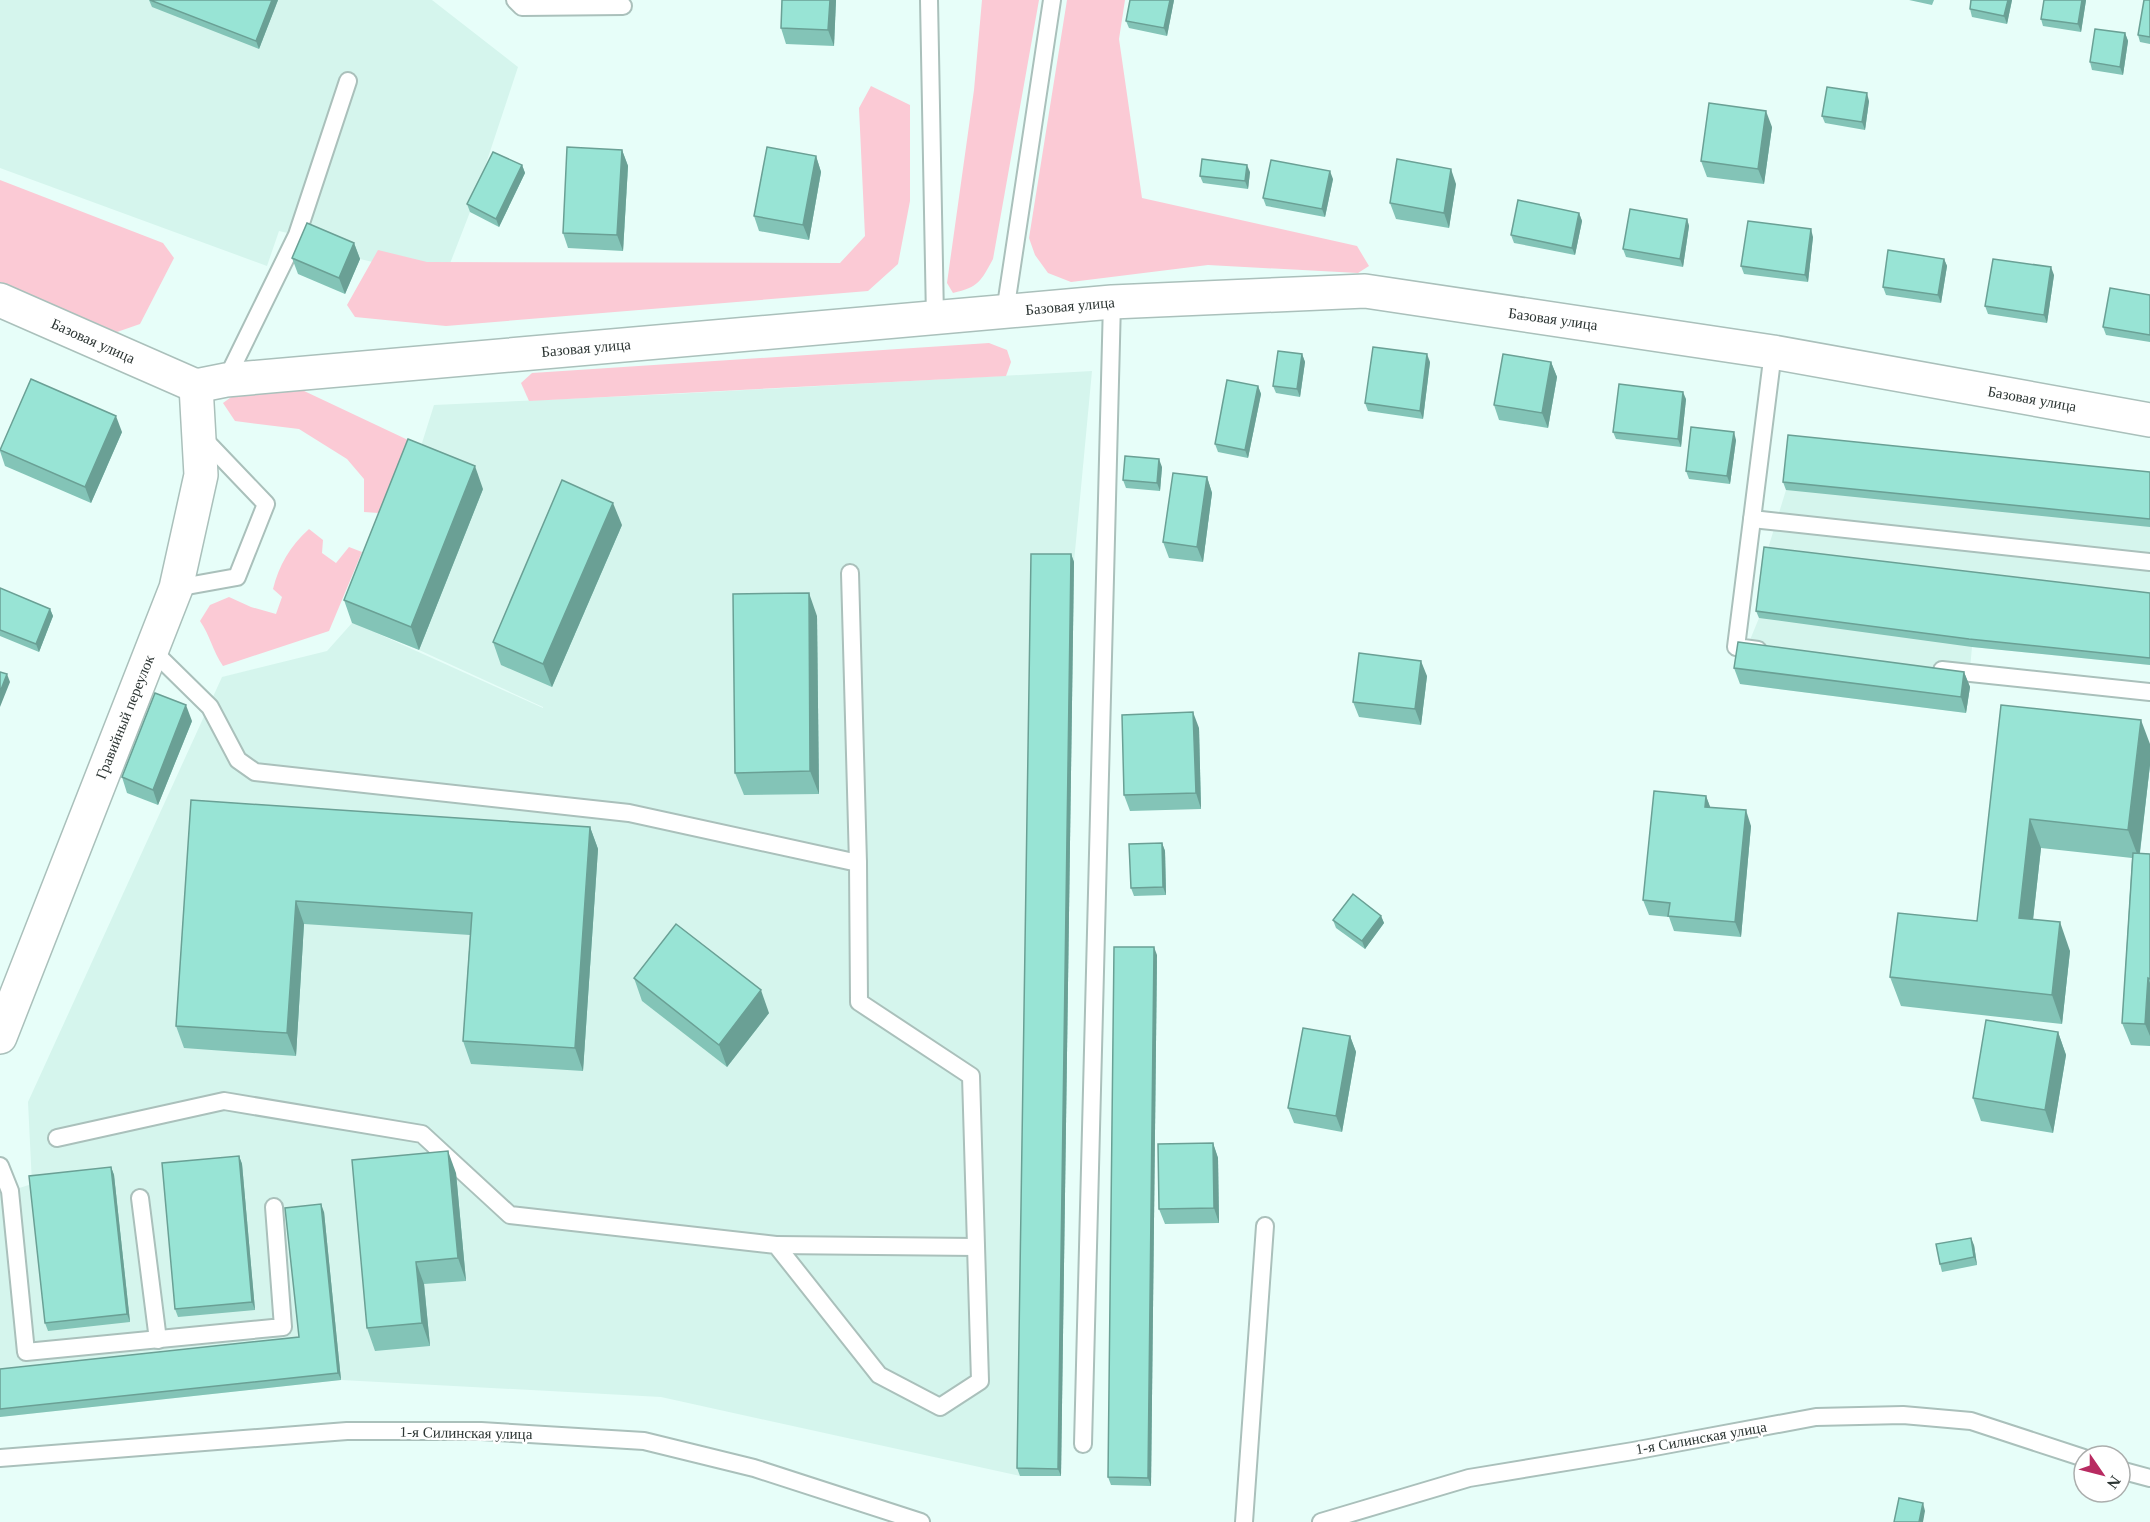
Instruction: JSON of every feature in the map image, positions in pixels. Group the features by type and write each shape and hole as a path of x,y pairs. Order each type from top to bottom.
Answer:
{"street":[{"name":"Базовая улица","path":"0,300 211,383 1112,302 1365,291 1773,352 2150,420"},
{"name":"Гравийный переулок","path":"0,1037 176,588 201,475 199,434 211,383"}],"lane":[{"path":"515,0 522,7 623,6"},
{"path":"929,0 935,318"},
{"path":"1005,312 1052,0"},
{"path":"211,383 297,235 348,81"},
{"path":"1083,1444 1112,302"},
{"path":"1772,651 1736,647 1773,352"},
{"path":"176,588 237,578 266,504 199,434"},
{"path":"1752,519 2150,562"},
{"path":"776,1245 879,1375 940,1407 980,1381 971,1076 860,1002 850,573"},
{"path":"153,651 210,707 238,760 255,772 629,813 858,863"},
{"path":"1925,668 2150,692"},
{"path":"57,1138 224,1101 422,1134 510,1215 776,1245 976,1247"},
{"path":"0,1166 10,1191 26,1352 283,1327 274,1207"},
{"path":"140,1198 158,1340"},
{"path":"1244,1522 1265,1226"},
{"name":"1-я Силинская улица","path":"1321,1522 1468,1478 1633,1451 1816,1417 1903,1415 1971,1421 2072,1454"},
{"name":"1-я Силинская улица","path":"0,1458 347,1431 482,1431 644,1441 754,1467 921,1522"},
{"path":"2132,1473 2150,1478"}],"shaded area":[{"path":"0,0 432,0 518,67 470,212 444,279 360,259 313,239 279,231 267,266 0,168"},
{"path":"982,0 1039,0 993,259 978,282 969,288 953,293 947,283 974,90"},
{"path":"1067,0 1125,0 1119,39 1142,198 1357,246 1369,266 1358,273 1208,265 1071,282 1048,273 1035,255 1029,238"},
{"path":"871,86 910,105 910,201 898,264 868,291 446,326 355,317 347,305 378,250 427,262 840,263 865,236 859,108"},
{"path":"0,180 163,243 174,258 140,324 117,332 0,282"},
{"path":"989,343 1007,350 1011,362 1006,376 529,401 521,383 532,373"},
{"path":"1092,371 1074,562 1034,562 1020,1476 661,1397 341,1380 0,1417 0,1194 32,1184 28,1102 222,677 327,651 352,623 416,462 434,405","holes":["372,631 543,707 543,708"]},
{"path":"264,389 302,390 408,440 379,513 364,512 364,479 347,459 299,429 235,421 223,403 234,395"},
{"path":"1791,443 2150,479 2150,665 1972,647 1966,713 1740,684 1743,657 1759,618 1766,555 1786,490"},
{"path":"309,529 323,540 322,553 336,563 349,547 362,552 329,631 223,666 200,621 210,605 229,597 251,607 276,614 282,597 273,589 278,572 291,549"}],"building":[{"path":"150,0 272,0 256,41"},
{"path":"782,0 830,0 828,30 781,28"},
{"path":"1130,0 1170,0 1164,28 1126,21"},
{"path":"1971,0 2008,0 2004,16 1970,9"},
{"path":"2044,0 2082,0 2078,24 2041,19"},
{"path":"2144,0 2150,0 2150,37 2138,35"},
{"path":"2095,29 2125,33 2120,67 2090,62"},
{"path":"1827,87 1867,93 1862,122 1822,116"},
{"path":"1709,103 1766,111 1758,169 1701,161"},
{"path":"567,147 622,150 617,235 563,233"},
{"path":"767,147 816,156 803,225 754,216"},
{"path":"493,152 522,165 496,219 467,204"},
{"path":"1202,159 1247,165 1245,181 1200,176"},
{"path":"1397,159 1451,169 1444,213 1390,203"},
{"path":"1271,160 1330,171 1322,209 1263,198"},
{"path":"1518,200 1579,213 1572,248 1511,235"},
{"path":"1630,209 1687,219 1680,259 1623,249"},
{"path":"1748,221 1811,229 1805,275 1741,266"},
{"path":"307,223 354,243 339,278 292,258"},
{"path":"1888,250 1944,259 1938,295 1883,287"},
{"path":"1993,259 2051,267 2044,315 1985,306"},
{"path":"2110,288 2150,295 2150,335 2103,327"},
{"path":"1373,347 1427,354 1420,411 1365,403"},
{"path":"1278,351 1302,354 1297,389 1273,386"},
{"path":"1503,354 1551,362 1542,413 1494,405"},
{"path":"31,379 116,416 85,487 0,450"},
{"path":"1227,380 1258,386 1245,450 1215,444"},
{"path":"1619,384 1683,392 1678,439 1613,432"},
{"path":"1691,427 1734,432 1727,476 1686,471"},
{"path":"1788,435 2150,472 2150,519 1783,482"},
{"path":"408,439 475,466 411,627 344,600"},
{"path":"1125,456 1159,459 1157,483 1123,480"},
{"path":"1173,473 1207,477 1197,547 1163,542"},
{"path":"562,480 613,503 543,664 493,642"},
{"path":"1764,547 2150,593 2150,658 1969,639 1756,611"},
{"path":"1031,554 1071,554 1058,1469 1017,1468"},
{"path":"0,588 50,609 36,644 0,630"},
{"path":"809,593 810,771 735,773 733,594"},
{"path":"1738,642 1964,672 1961,697 1734,668"},
{"path":"1359,653 1421,661 1415,709 1353,702"},
{"path":"0,672 7,674 0,692"},
{"path":"155,693 186,705 153,790 122,777"},
{"path":"2001,705 2141,720 2128,830 2030,819 2019,918 2060,922 2052,995 1890,977 1898,913 1977,921"},
{"path":"1193,712 1196,793 1124,795 1122,715"},
{"path":"1654,791 1706,796 1705,807 1746,810 1735,922 1668,916 1670,903 1643,900"},
{"path":"191,800 590,827 575,1048 463,1041 472,913 296,901 287,1033 176,1026"},
{"path":"1162,843 1163,887 1131,888 1129,844"},
{"path":"2133,853 2150,854 2150,979 2148,978 2145,1024 2122,1023"},
{"path":"1353,894 1381,916 1362,941 1333,920"},
{"path":"676,924 761,990 719,1045 634,978"},
{"path":"1114,947 1154,947 1148,1478 1108,1477"},
{"path":"1986,1020 2058,1032 2045,1110 1973,1098"},
{"path":"1303,1028 1350,1036 1336,1116 1288,1108"},
{"path":"1213,1143 1214,1208 1159,1209 1158,1144"},
{"path":"448,1151 458,1258 416,1262 422,1323 367,1328 352,1160"},
{"path":"239,1156 252,1302 175,1309 162,1163"},
{"path":"111,1167 127,1314 45,1323 29,1176"},
{"path":"321,1204 338,1373 0,1409 0,1369 299,1337 285,1208"},
{"path":"1971,1238 1974,1257 1940,1264 1936,1244"},
{"path":"1899,1498 1923,1503 1919,1522 1894,1522"}]}
